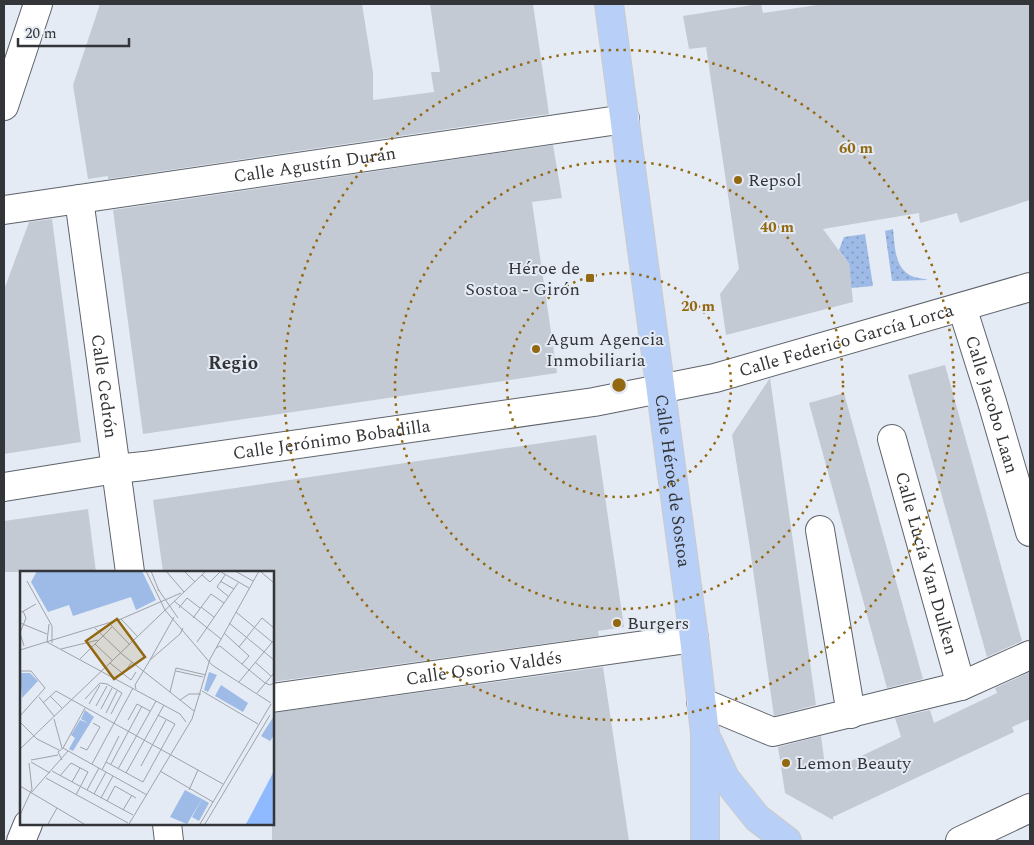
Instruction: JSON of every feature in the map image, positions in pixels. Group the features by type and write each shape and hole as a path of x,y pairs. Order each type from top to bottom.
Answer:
{"main road":[{"name":"Calle Héroe de Sostoa","path":"609,4 705,733 705,841"},
{"path":"705,733 725,778 757,818 787,841"}],"street":[{"path":"4,106 38,4"},
{"name":"Calle Agustín Durán","path":"4,210 625,119"},
{"name":"Calle Cedrón","path":"79,199 130,571"},
{"name":"Calle Federico García Lorca","path":"660,389 715,378 1030,287"},
{"name":"Calle Jacobo Laan","path":"962,307 1030,532"},
{"name":"Calle Jerónimo Bobadilla","path":"4,488 116,469 594,402 660,389"},
{"name":"Calle Lucía Van Dulken","path":"892,440 961,686"},
{"path":"820,530 851,714"},
{"name":"Calle Osorio Valdés","path":"274,698 694,638"},
{"path":"701,702 773,732 961,686 1030,656"},
{"path":"960,841 1030,808"},
{"path":"21,841 28,825"},
{"path":"167,825 169,841"}],"shaded area":[{"path":"893,229 896,254 903,270 915,277 928,280 892,281 885,231"},
{"path":"865,234 873,286 851,288 849,264 839,250 844,237"}],"building":[{"path":"100,4 362,4 373,73 373,100 434,92 431,72 440,72 430,4 533,4 549,114 108,179 108,176 88,179 73,85"},
{"path":"761,4 763,13 824,4 1030,4 1030,200 960,223 957,213 920,223 919,213 823,229 849,264 853,302 726,335 720,294 739,269 706,47 689,49 683,16"},
{"path":"553,145 562,198 532,202 557,373 143,434 113,210"},
{"path":"52,219 81,442 4,454 4,290 29,222"},
{"path":"945,365 1022,641 987,657 908,375"},
{"path":"770,378 816,705 774,716 732,435"},
{"path":"844,393 923,679 887,688 809,403"},
{"path":"596,435 624,627 598,631 599,636 274,682 274,571 163,571 153,500"},
{"path":"88,509 96,571 4,572 4,521"},
{"path":"603,667 629,841 272,841 272,825 274,825 274,713"},
{"path":"1030,672 1030,719 1012,727 1014,732 833,817 833,820 785,793 778,747 821,736 826,773 901,737 895,718 930,710 934,723 997,693 995,688"}],"place":[{"name":"Repsol","path":"738,180"},
{"name":"Héroe de Sostoa - Girón","path":"590,278"},
{"name":"Agum Agencia Inmobiliaria","path":"536,349"},
{"name":"Burgers","path":"617,623"},
{"name":"Lemon Beauty","path":"786,763"}],"district":[{"name":"Regio","path":"233,362"}]}
